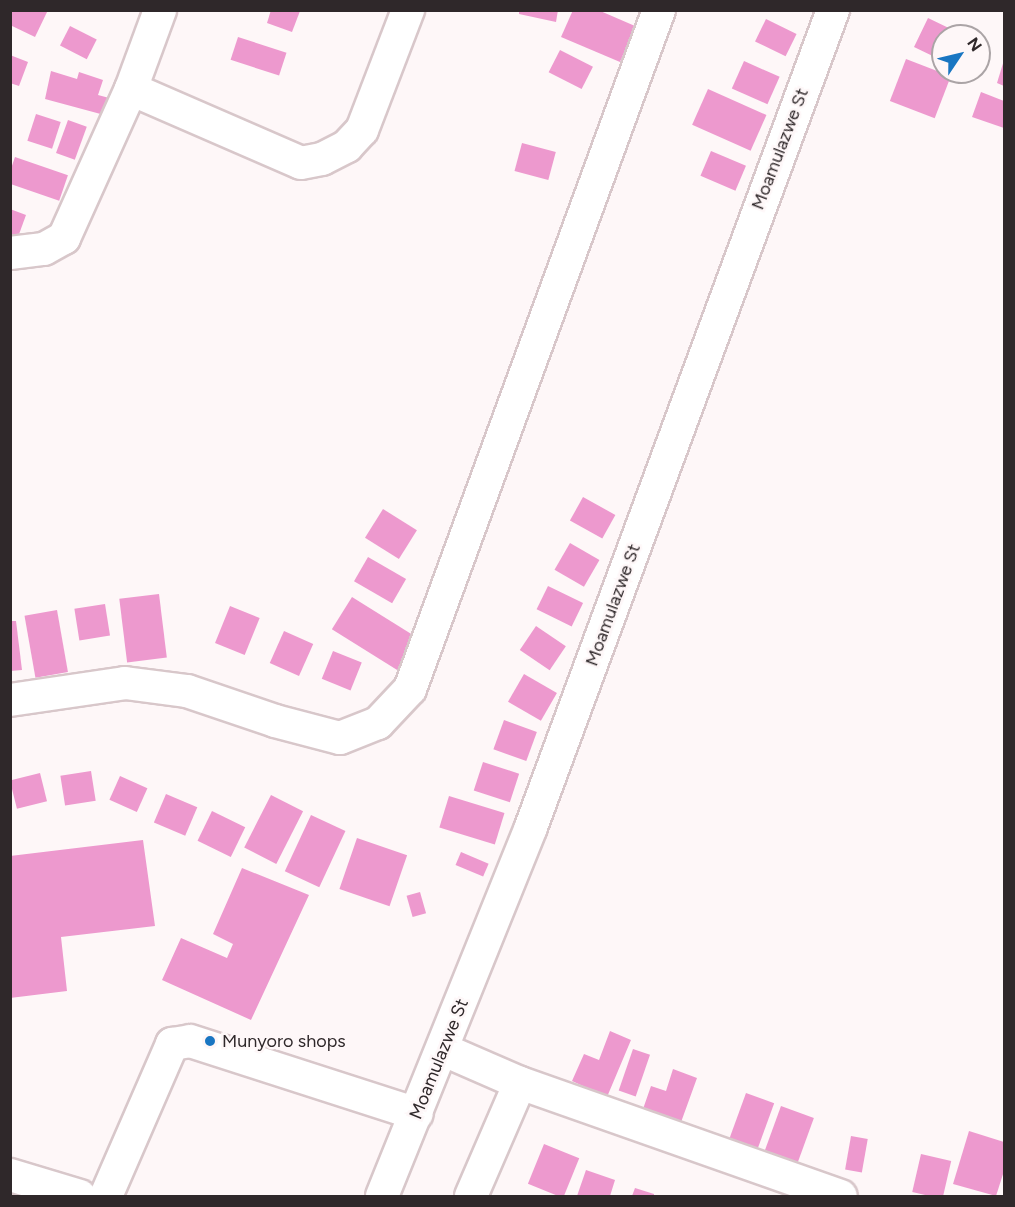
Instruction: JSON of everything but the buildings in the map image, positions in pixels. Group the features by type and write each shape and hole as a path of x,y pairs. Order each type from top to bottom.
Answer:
{"street":[{"path":"10,253 44,249 64,238 131,89 160,10"},
{"path":"131,89 301,163 322,159 347,146 362,130 408,10"},
{"path":"10,700 125,683 187,691 275,721 340,738 378,723 402,698 410,689 658,10"},
{"name":"Moamulazwe St","path":"382,1197 444,1050 531,827 833,10"},
{"path":"106,1197 172,1044 190,1041 417,1114"},
{"path":"444,1050 520,1083 841,1197"},
{"path":"471,1197 520,1083"},
{"path":"10,1175 80,1197"}],"place":[{"name":"Munyoro shops","path":"210,1041"}]}
